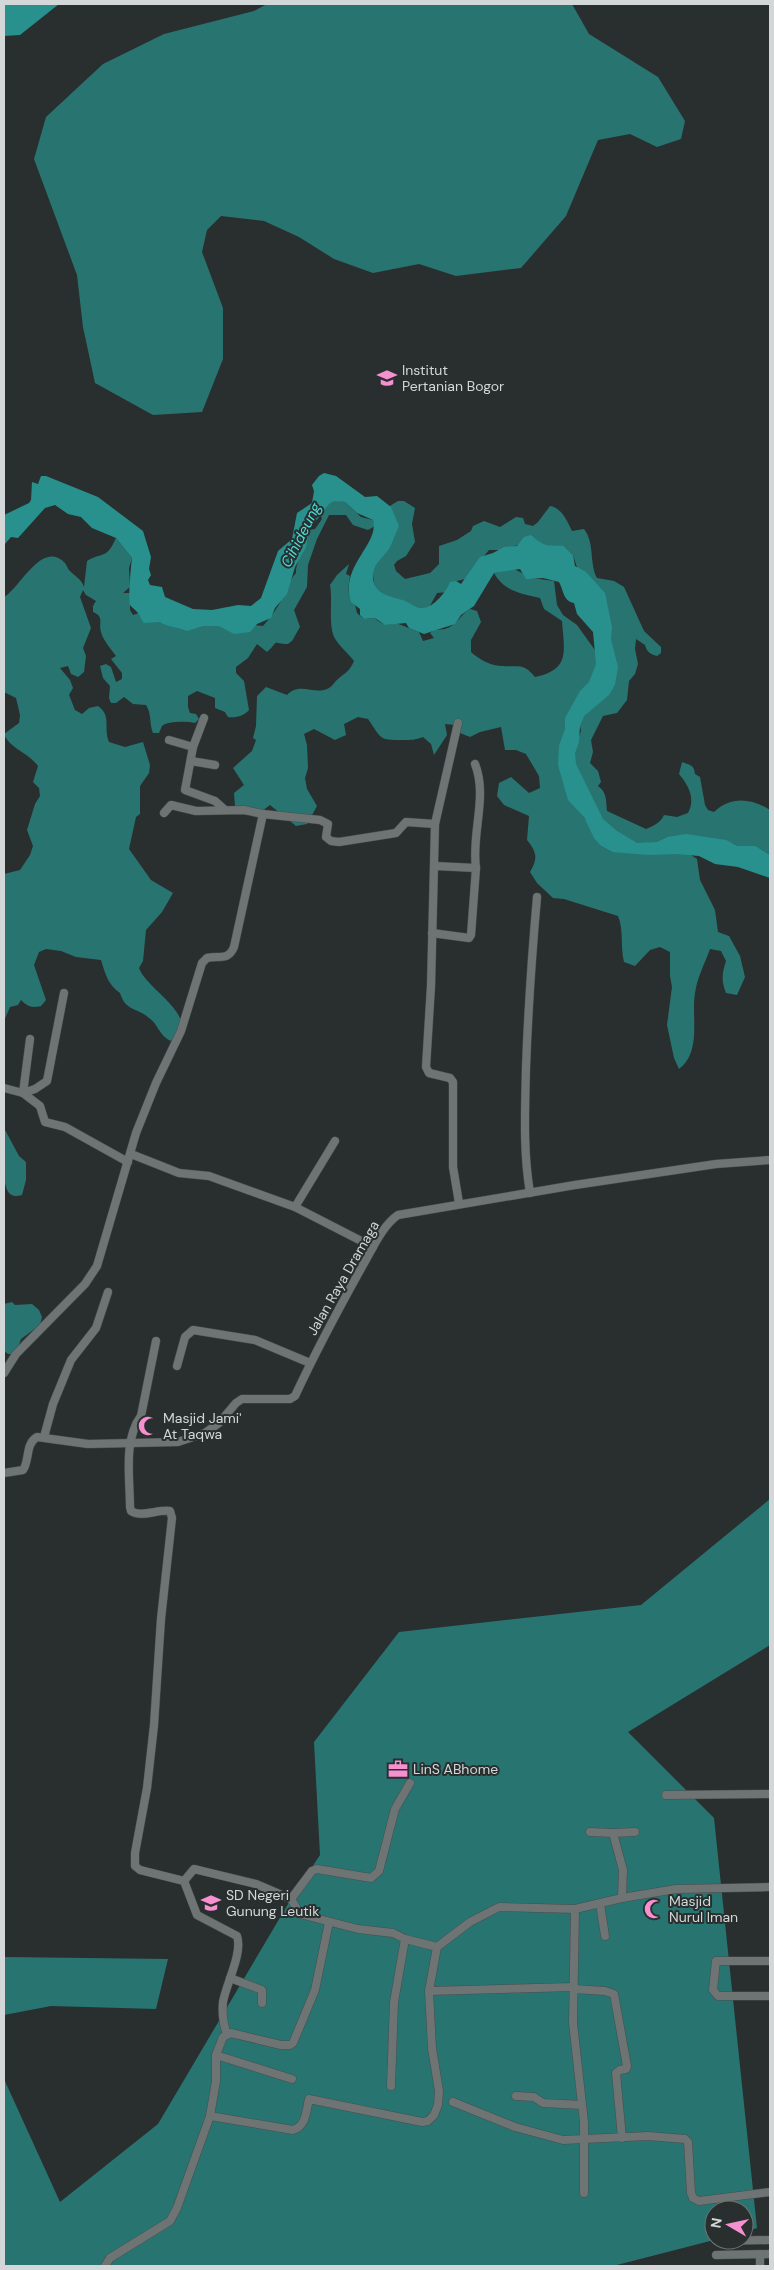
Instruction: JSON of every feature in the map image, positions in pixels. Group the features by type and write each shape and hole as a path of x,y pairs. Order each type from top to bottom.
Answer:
{"street":[{"path":"204,718 193,747 185,790 215,801 224,809"},
{"path":"458,723 435,824 431,986 426,1067 429,1073 450,1078 454,1082 453,1167 460,1203"},
{"path":"169,740 193,747"},
{"path":"191,761 216,765"},
{"path":"432,934 469,938 471,935 476,868 474,844 480,803 478,770 475,764"},
{"path":"164,813 171,806 196,811 224,809 320,820 328,824 326,837 339,842 396,833 406,822 435,824"},
{"path":"4,1373 16,1354 85,1284 97,1266 145,1109 181,1031 202,963 207,958 226,957 231,954 234,947 263,814"},
{"path":"435,866 476,868"},
{"path":"530,1193 525,1162 524,1118 529,992 537,897"},
{"path":"23,1093 35,1089 47,1081 64,993"},
{"path":"23,1093 30,1039"},
{"path":"4,1088 23,1093 40,1106 45,1122 65,1127 130,1158 187,1175 201,1174 295,1207 373,1247"},
{"path":"295,1207 335,1141"},
{"name":"Jalan Raya Dramaga","path":"44,1437 88,1444 178,1442 205,1433 219,1423 236,1403 242,1399 290,1399 295,1396 310,1362 373,1247 388,1223 398,1214 716,1164 770,1160"},
{"path":"4,1462 4,1472 22,1470 33,1440 44,1437 53,1404 71,1360 96,1328 108,1292"},
{"path":"177,1366 185,1338 193,1330 255,1340 310,1362"},
{"path":"156,1341 141,1416 135,1423 130,1442 131,1511 137,1514 166,1510 170,1511 172,1518 161,1619 154,1726 147,1788 135,1854 135,1866 140,1870 184,1881"},
{"path":"291,1899 312,1872 317,1869 372,1878 379,1871 395,1809 410,1783"},
{"path":"666,1795 770,1794"},
{"path":"590,1832 635,1832"},
{"path":"613,1833 623,1870 622,1898"},
{"path":"184,1881 194,1869 256,1884 291,1899 300,1914 358,1929 394,1933 405,1939 437,1947"},
{"path":"184,1881 197,1915 237,1936 236,1956 224,2001 224,2024 227,2034"},
{"path":"210,2116 293,2130 299,2128 304,2122 309,2099 422,2122 428,2121 434,2115 438,2105 439,2091 432,2048 429,1991 437,1947 470,1922 499,1907 575,1909 622,1898 676,1889 770,1887"},
{"path":"600,1904 604,1936"},
{"path":"575,1909 573,2022 585,2140 584,2193"},
{"path":"227,2034 282,2045 290,2046 293,2043 315,1990 329,1922"},
{"path":"391,2086 394,2002 405,1939"},
{"path":"770,1961 716,1961 714,1964 713,1990 718,1996 770,1996"},
{"path":"230,1978 262,1990 262,2003"},
{"path":"429,1991 574,1988 605,1991 614,1994 627,2066 626,2069 616,2073 622,2138"},
{"path":"105,2266 110,2258 170,2221 177,2208 210,2116 216,2081 216,2055 221,2041 227,2034"},
{"path":"216,2055 292,2079"},
{"path":"516,2096 534,2097 543,2103 582,2105"},
{"path":"453,2102 515,2127 563,2140 648,2136 685,2139 688,2142 691,2193 698,2201 770,2192"},
{"path":"754,2240 770,2240"},
{"path":"716,2255 770,2254"},
{"path":"760,2255 760,2266"}],"shaded area":[{"path":"267,4 572,4 589,34 658,77 685,121 681,139 657,147 630,134 598,140 566,216 521,268 456,276 419,264 373,273 334,259 299,237 264,221 221,216 207,230 202,252 223,308 223,359 202,412 153,415 95,383 83,327 77,275 34,159 46,117 103,64 164,34 254,11"},
{"path":"323,499 345,502 361,517 373,520 375,526 368,530 353,525 346,515 329,515 317,539 308,565 307,587 294,610 300,627 292,641 288,644 276,643 267,652 257,644 248,658 236,667 236,673 244,681 249,710 240,716 228,717 225,712 215,708 215,698 197,691 188,696 190,713 196,714 199,719 195,723 168,723 162,726 159,733 153,733 146,705 133,704 124,697 116,703 111,703 109,698 110,686 103,678 100,666 106,664 111,667 116,682 122,679 122,673 111,659 116,656 102,635 99,616 93,612 93,606 96,601 86,595 83,590 80,597 91,628 83,648 86,656 84,672 78,677 71,674 68,666 60,668 70,680 73,688 69,695 75,710 82,714 89,708 98,706 105,714 109,742 125,747 143,742 150,765 149,773 140,786 140,814 136,817 129,849 151,880 173,893 162,912 146,930 143,961 139,968 177,1013 181,1021 181,1028 171,1041 167,1039 149,1018 125,1003 120,993 110,982 101,960 76,957 61,951 46,949 39,952 34,965 46,1000 41,1006 35,1007 28,1006 21,1000 18,1005 10,1007 4,1021 4,874 20,870 30,855 33,846 27,830 35,804 40,796 39,788 33,782 38,766 30,757 10,743 4,734 19,723 20,715 16,698 4,692 4,597 32,568 48,557 56,557 65,563 84,587 87,561 107,552 116,538 132,558 129,568 130,587 123,593 130,593 130,610 133,615 139,613 263,626 277,608 296,573 309,530 315,529 322,519 320,513"},
{"path":"398,501 404,501 415,508 412,524 415,542 406,556 394,565 396,571 405,579 430,573 439,564 439,546 457,540 471,531 473,526 484,521 500,527 516,517 523,518 525,524 533,526 550,506 561,512 572,531 584,529 590,540 593,566 597,578 614,581 624,587 644,631 661,647 661,653 657,656 649,652 645,645 636,639 635,649 638,664 635,674 629,681 627,700 617,713 603,716 591,740 593,752 590,763 598,771 601,782 598,786 605,794 607,811 646,829 657,824 664,815 677,817 688,813 691,797 688,787 679,774 682,762 689,764 695,774 700,777 705,805 708,810 714,812 727,803 741,800 756,803 770,810 770,855 756,846 738,846 732,843 667,837 656,842 633,845 597,815 571,759 581,731 579,720 615,685 573,555 564,546 550,550 535,539 504,550 489,550 465,579 453,582 449,592 437,593 426,613 404,610 375,590 372,568 388,507"},
{"path":"349,564 346,574 350,576 349,596 355,605 357,613 364,619 375,618 384,624 396,623 419,632 423,641 434,638 430,633 449,627 470,609 477,611 481,622 471,640 471,652 490,664 525,668 535,677 547,674 560,664 564,650 562,621 544,609 540,598 508,588 494,573 514,569 532,578 554,581 557,605 563,615 577,625 597,653 597,675 568,719 584,817 601,846 612,852 626,850 688,853 697,859 700,880 715,910 718,932 729,936 740,956 745,977 737,995 726,993 723,977 726,961 721,951 710,949 696,987 694,1034 691,1053 679,1069 674,1058 667,1025 672,987 670,952 660,947 650,950 635,966 624,962 621,927 618,916 564,899 553,898 537,883 530,872 535,856 533,848 527,840 529,816 504,805 497,796 499,783 511,777 529,793 540,788 539,776 526,754 516,750 505,750 501,727 480,732 470,737 460,733 455,725 445,724 447,735 434,755 431,744 423,737 408,740 385,739 381,737 368,719 358,717 344,724 346,735 335,740 314,729 304,734 307,745 308,768 305,778 307,789 317,806 307,824 296,826 270,805 254,817 235,806 234,793 244,785 233,768 252,751 256,740 253,738 256,726 257,696 266,687 287,695 297,689 324,690 347,672 354,661 334,637 331,618 330,585 337,575"},
{"path":"4,1128 19,1156 26,1162 26,1180 22,1195 14,1196 10,1194 5,1182 3,1163"},
{"path":"12,1302 15,1305 32,1304 39,1310 42,1317 40,1325 21,1339 16,1354 8,1354 4,1351 4,1304"},
{"path":"770,1499 770,1645 628,1732 714,1818 757,2228 754,2229 754,2200 704,2200 704,2243 613,2266 4,2266 4,2079 60,2202 158,2124 291,1899 320,1855 314,1742 399,1632 641,1605"},
{"path":"4,1957 168,1959 156,2009 51,2006 4,2015"}],"water":[{"path":"4,4 59,4 20,35 4,36"},
{"name":"Cihideung","path":"324,473 336,476 365,497 377,496 391,507 399,526 390,547 375,566 373,580 378,590 418,608 427,607 435,602 443,594 450,582 456,581 461,584 480,557 504,547 517,546 524,537 531,535 546,545 564,546 573,555 575,566 586,572 605,593 612,627 611,639 618,667 615,685 609,695 584,716 580,726 579,742 575,753 576,764 603,819 617,831 637,843 656,842 667,837 686,834 726,840 738,846 756,846 770,855 770,878 738,867 715,864 699,856 612,852 601,846 594,838 584,817 568,800 558,765 559,746 565,729 565,718 580,691 589,682 596,664 593,632 577,614 574,603 566,598 559,582 543,578 526,579 520,569 494,573 474,606 461,615 455,624 424,634 409,628 406,623 385,625 375,618 364,619 360,615 360,609 351,602 350,577 371,538 374,529 373,520 357,513 345,502 334,501 329,504 309,530 306,547 295,567 287,594 275,608 271,618 257,624 250,632 234,634 219,626 203,626 187,631 160,622 144,623 130,605 129,590 132,558 116,538 92,528 81,517 68,514 55,505 45,508 18,538 11,537 4,545 4,515 29,503 31,500 32,482 38,484 41,476 46,476 98,497 143,531 151,557 149,569 151,575 148,580 150,585 162,587 165,597 193,609 212,610 238,605 251,606 261,598 278,551 292,539 297,513 312,503 314,491 312,485"}],"place":[{"name":"Institut Pertanian Bogor","path":"387,378"},
{"name":"Masjid Jami' At Taqwa","path":"148,1426"},
{"name":"LinS ABhome","path":"398,1769"},
{"name":"SD Negeri Gunung Leutik","path":"211,1903"},
{"name":"Masjid Nurul Iman","path":"654,1909"}]}
